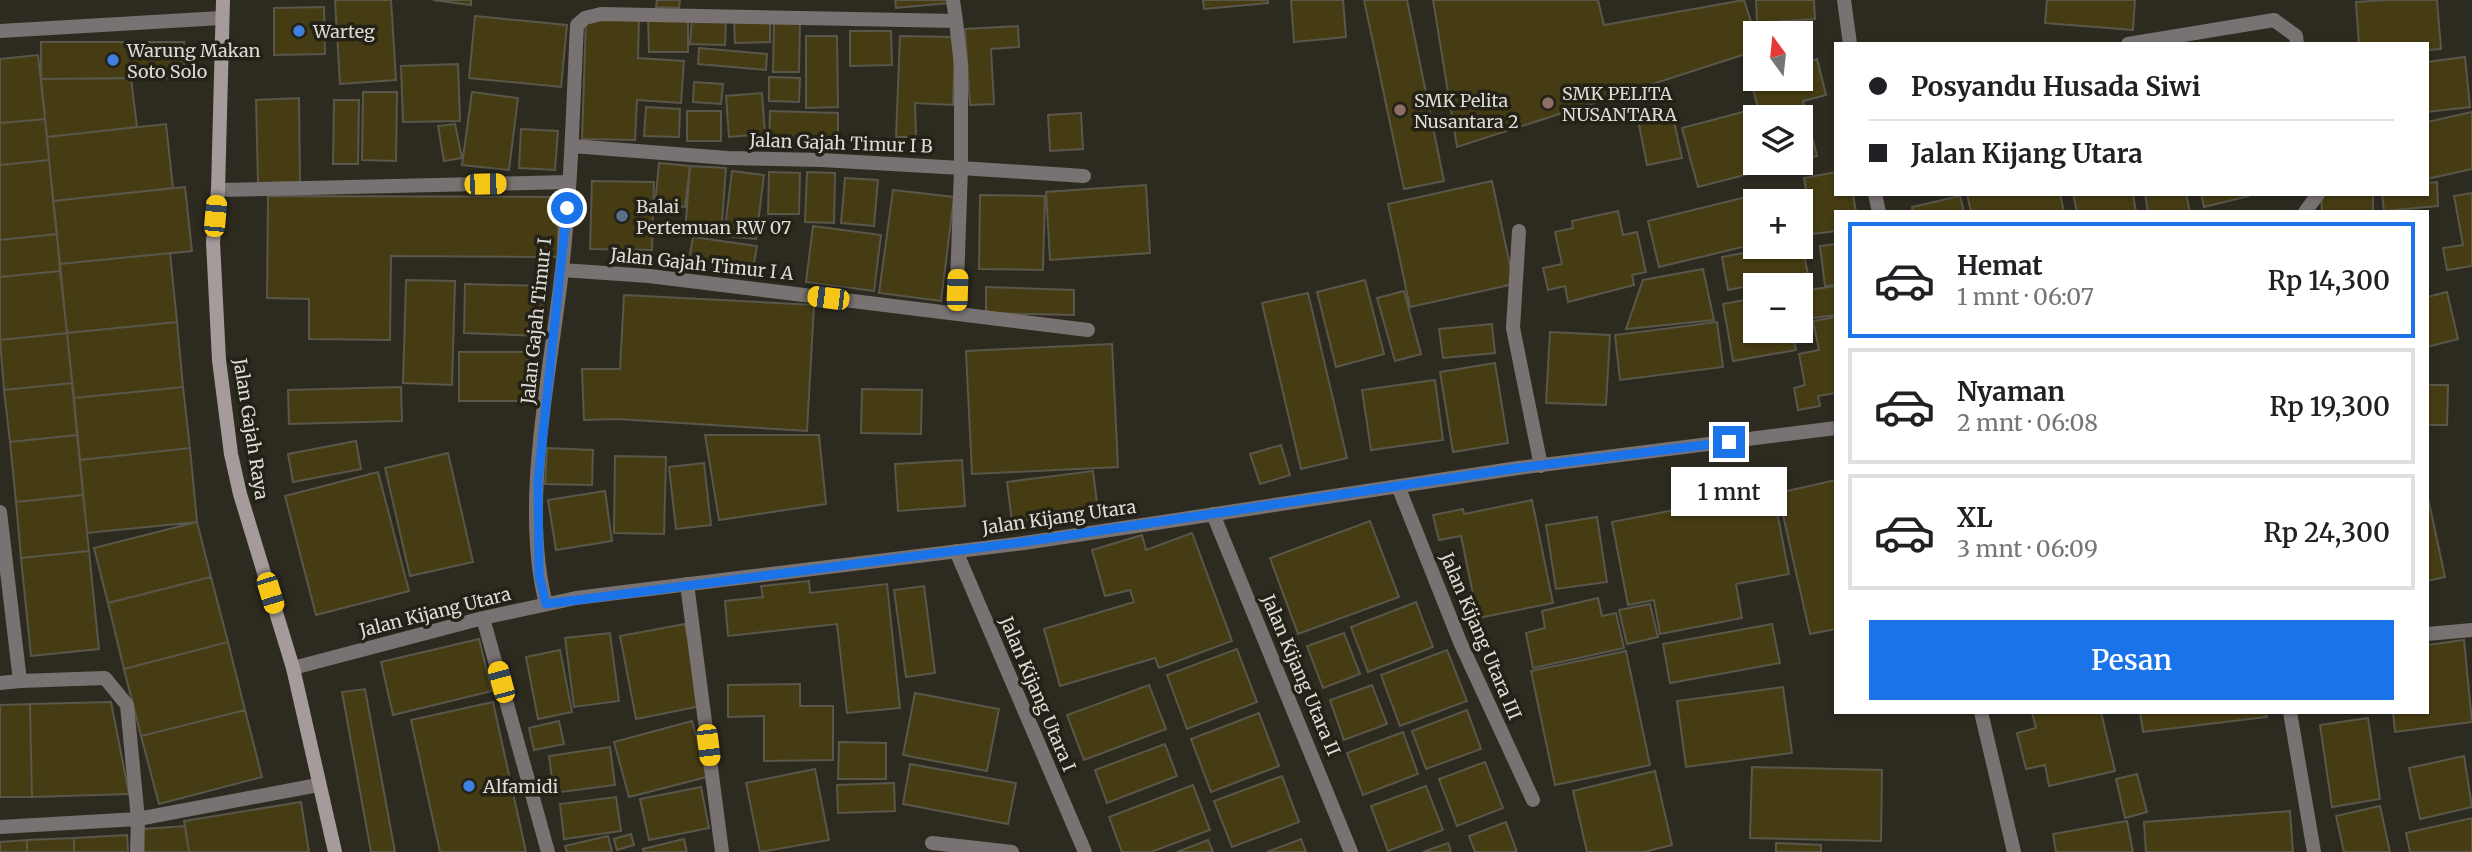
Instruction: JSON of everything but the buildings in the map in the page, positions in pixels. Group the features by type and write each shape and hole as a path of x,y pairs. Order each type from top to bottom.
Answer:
{"main road":[{"name":"Jalan Gajah Raya","path":"223,0 218,190 213,242 214,298 231,454 240,494 293,668 335,852"}],"street":[{"path":"953,0 961,66 956,314"},
{"path":"1844,0 1850,42"},
{"name":"Jalan Gajah Timur I","path":"546,604 539,575 538,480 562,270 572,146 577,25 584,18 601,14 957,20"},
{"path":"0,31 221,18"},
{"path":"2140,42 2274,20 2296,36 2297,42"},
{"name":"Jalan Gajah Timur I B","path":"572,146 727,158 834,160 1084,176"},
{"path":"218,190 569,182"},
{"path":"1520,231 1513,328 1541,466"},
{"name":"Jalan Gajah Timur I A","path":"562,270 649,276 1088,330"},
{"name":"Jalan Kijang Utara","path":"293,668 546,604 956,551 1541,466 1834,428"},
{"name":"Jalan Kijang Utara III","path":"1398,486 1460,642 1533,800"},
{"name":"Jalan Kijang Utara II","path":"1213,514 1351,852"},
{"path":"0,518 20,681"},
{"name":"Jalan Kijang Utara I","path":"956,551 1084,852"},
{"path":"687,584 722,852"},
{"path":"483,618 548,852"},
{"path":"2429,634 2472,630"},
{"path":"0,682 105,678 117,690 127,705 138,819 137,852"},
{"path":"1982,714 2014,852"},
{"path":"2290,714 2314,852"},
{"path":"0,827 138,819 318,785"},
{"path":"932,844 1012,852"}],"place":[{"name":"Warteg","path":"299,31"},
{"name":"Warung Makan Soto Solo","path":"113,60"},
{"name":"SMK PELITA NUSANTARA","path":"1548,103"},
{"name":"SMK Pelita Nusantara 2","path":"1400,110"},
{"name":"Balai Pertemuan RW 07","path":"622,216"},
{"name":"Alfamidi","path":"469,786"}],"route":[{"path":"567,208 538,480 539,575 546,604 1024,542 1518,468 1729,442"}]}
